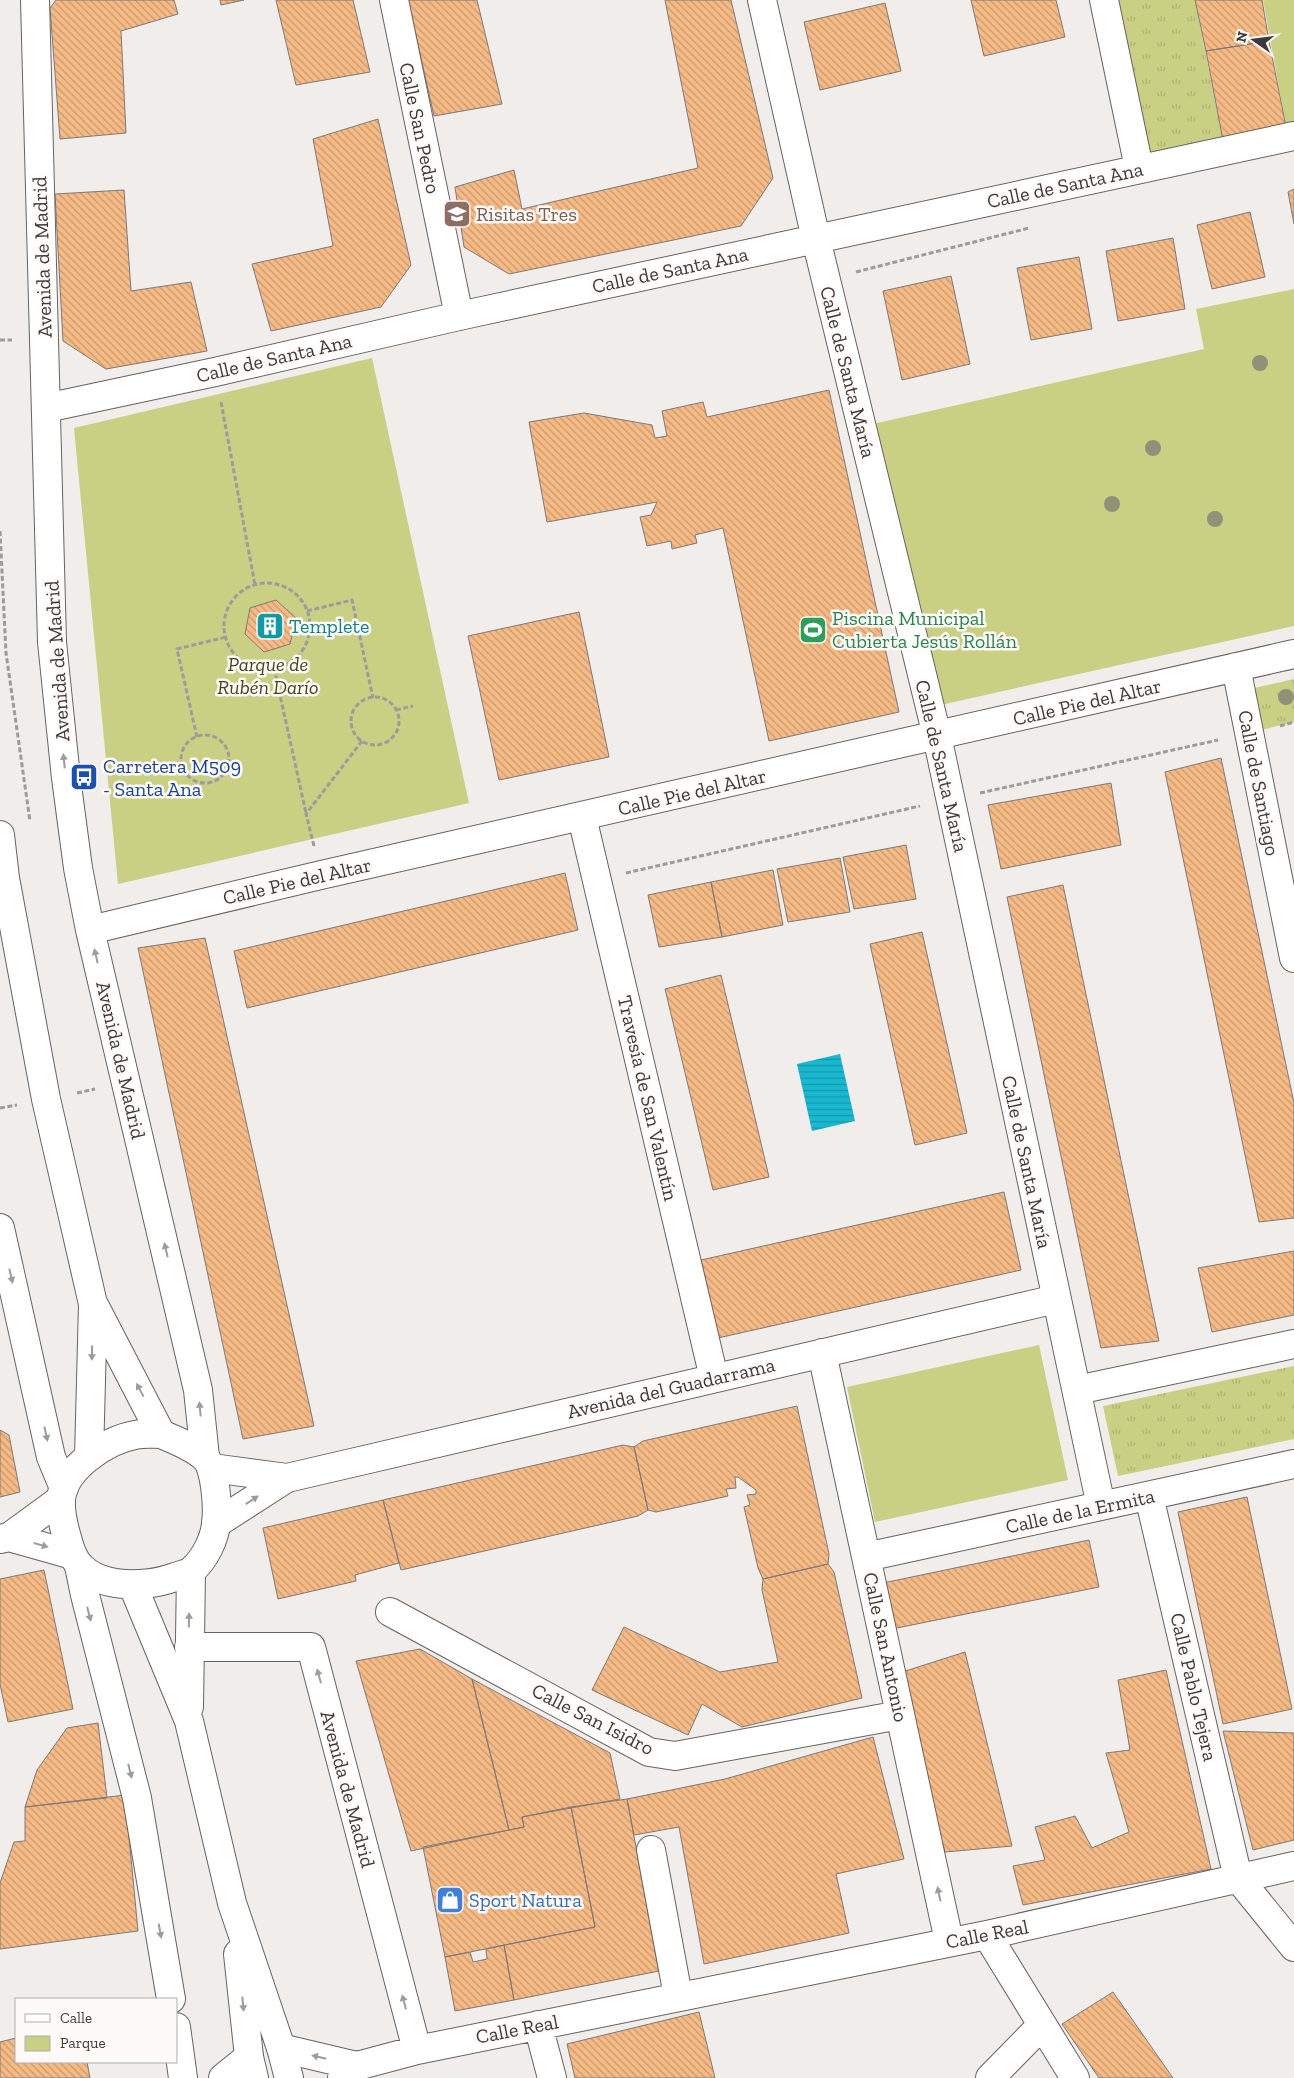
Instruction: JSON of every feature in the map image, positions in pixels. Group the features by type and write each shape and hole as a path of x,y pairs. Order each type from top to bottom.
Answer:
{"street":[{"name":"Avenida de Madrid","path":"35,0 52,642 66,778 78,868 90,930 198,1390 208,1463"},
{"name":"Calle San Pedro","path":"394,0 459,316"},
{"name":"Calle de Santa María","path":"762,0 816,239 937,736 1101,1506"},
{"path":"1104,0 1139,168"},
{"name":"Calle de Santa Ana","path":"46,408 215,372 459,316 1294,136"},
{"name":"Calle Pie del Altar","path":"90,930 1294,654"},
{"name":"Calle de Santiago","path":"1236,668 1294,958"},
{"name":"Travesía de San Valentín","path":"582,818 714,1378"},
{"path":"0,835 5,878 46,1099 94,1304 161,1434 208,1463 217,1523 212,1541 200,1561 191,1571 164,1581 133,1586 98,1578 76,1561 4,1538"},
{"path":"0,1228 51,1457 63,1493 66,1536 76,1561 137,1798 171,1998"},
{"name":"Avenida del Guadarrama","path":"217,1523 286,1478 1056,1298"},
{"path":"89,1457 94,1304"},
{"path":"1077,1390 1294,1344"},
{"name":"Calle San Antonio","path":"822,1353 949,1941"},
{"path":"4,1538 63,1493 75,1470 89,1457 108,1444 135,1435 161,1434"},
{"name":"Avenida del Guadarrama","path":"208,1463 286,1478"},
{"name":"Calle de la Ermita","path":"866,1557 1294,1464"},
{"name":"Calle Pablo Tejera","path":"1149,1496 1238,1878"},
{"path":"189,1721 191,1571"},
{"path":"133,1586 189,1721 232,1903 281,2048 288,2078"},
{"name":"Calle San Isidro","path":"390,1612 649,1752 675,1756 900,1715"},
{"name":"Avenida de Madrid","path":"189,1646 311,1647 417,2050"},
{"path":"651,1850 678,1996"},
{"name":"Calle Real","path":"281,2048 350,2072 417,2050 949,1941 987,1935 1294,1866"},
{"path":"1238,1878 1294,1947"},
{"path":"223,2078 251,2068 232,1903"},
{"path":"987,1935 1075,2078"},
{"path":"538,2025 552,2078"},
{"path":"990,2078 1042,2025"},
{"path":"178,2042 183,2078"}],"path":[{"path":"215,372 255,585"},
{"path":"0,531 6,653 30,826"},
{"path":"277,584 290,589 300,599 307,611 310,624 308,638 302,651 292,661 274,668 265,669 250,666 238,658 229,646 224,632 225,618 229,605 238,594 255,585 277,584"},
{"path":"307,611 352,600 373,698"},
{"path":"197,737 178,650 226,637"},
{"path":"274,668 320,876"},
{"path":"373,698 388,702 396,710 399,722 398,729 393,736 381,744 373,745 362,741 354,733 352,718 359,704 373,698"},
{"path":"396,710 413,706"},
{"path":"210,736 217,739 224,745 227,752 228,759 223,774 210,782 202,783 188,777 181,764 183,748 188,742 197,737 210,736"},
{"path":"306,814 362,741"}],"green space":[{"path":"1104,0 1195,0 1225,151 1139,168"},
{"path":"1263,0 1294,0 1294,136 1288,137"},
{"path":"1294,289 1294,626 936,706 873,424 1204,349 1196,309"},
{"name":"Parque de Rubén Darío","path":"372,358 469,803 118,884 74,428"},
{"path":"1294,679 1294,722 1249,733 1241,691"},
{"path":"1039,1345 1068,1480 875,1522 847,1387"},
{"path":"1294,1366 1294,1439 1118,1476 1103,1406"}],"water":[{"path":"840,1054 855,1121 812,1131 797,1064"}],"building":[{"path":"56,0 174,0 178,14 121,31 126,133 60,139 50,8"},
{"path":"220,0 244,0 221,5"},
{"path":"276,0 353,0 370,72 296,85"},
{"path":"408,0 477,0 502,104 434,116"},
{"path":"665,0 731,0 773,178 741,226 509,274 464,247 455,187 514,170 522,209 698,168"},
{"path":"971,0 1056,0 1065,37 984,56"},
{"path":"1195,0 1262,0 1269,41 1206,51"},
{"path":"885,3 901,71 820,90 804,22"},
{"path":"1269,41 1288,137 1225,151 1206,51"},
{"path":"378,119 411,265 381,307 271,331 252,264 333,246 313,139"},
{"path":"1294,189 1294,224 1288,192"},
{"path":"124,190 131,291 191,282 207,351 106,369 63,341 55,194"},
{"path":"1250,212 1265,277 1212,289 1197,225"},
{"path":"1173,238 1185,309 1118,321 1106,251"},
{"path":"1079,257 1092,329 1031,340 1017,268"},
{"path":"951,276 970,364 902,380 883,291"},
{"name":"Piscina Municipal Cubierta Jesús Rollán","path":"829,390 899,712 769,741 723,528 695,535 697,543 672,549 671,541 647,546 640,517 651,515 657,502 547,522 529,422 584,413 652,425 655,438 667,436 662,411 703,402 707,417"},
{"name":"Templete","path":"276,600 296,618 290,644 264,652 245,634 250,608"},
{"path":"579,612 609,757 499,780 468,636"},
{"path":"1221,758 1294,1103 1294,1218 1259,1222 1165,772"},
{"path":"1111,783 1121,845 1001,869 988,805"},
{"path":"906,845 916,899 854,909 843,857"},
{"path":"840,858 850,912 788,922 777,869"},
{"path":"773,870 783,925 722,937 711,882"},
{"path":"565,873 578,930 247,1008 234,951"},
{"path":"711,882 722,937 659,947 648,895"},
{"path":"1063,885 1159,1341 1101,1348 1007,897"},
{"path":"922,932 967,1133 915,1145 870,944"},
{"path":"205,938 314,1426 243,1439 138,948"},
{"path":"721,975 769,1177 713,1190 665,989"},
{"path":"1004,1192 1021,1270 718,1338 701,1260"},
{"path":"1294,1251 1294,1315 1212,1332 1198,1268"},
{"path":"797,1406 829,1554 828,1564 763,1579 758,1568 744,1507 750,1505 747,1495 756,1494 756,1490 738,1477 735,1477 736,1488 726,1489 728,1496 656,1512 648,1510 634,1447 643,1441"},
{"path":"0,1430 9,1435 20,1492 0,1497"},
{"path":"623,1445 634,1447 648,1510 638,1516 401,1570 383,1500"},
{"path":"1247,1497 1292,1709 1223,1724 1178,1512"},
{"path":"383,1500 399,1563 355,1575 356,1581 278,1599 263,1528"},
{"path":"1089,1540 1099,1587 892,1629 883,1583"},
{"path":"828,1564 834,1572 862,1698 742,1727 702,1704 688,1735 592,1690 624,1627 720,1672 778,1662 762,1590 763,1579"},
{"path":"44,1570 73,1709 8,1722 0,1684 0,1579"},
{"path":"420,1649 472,1679 509,1830 411,1851 356,1661"},
{"path":"965,1652 1012,1846 945,1852 896,1674"},
{"path":"1166,1670 1211,1869 1023,1905 1013,1866 1045,1860 1035,1827 1075,1816 1092,1848 1129,1832 1106,1753 1130,1750 1118,1680"},
{"path":"472,1679 610,1753 620,1799 522,1817 524,1827 509,1830"},
{"path":"98,1723 107,1798 25,1807 37,1770 67,1728"},
{"path":"1223,1731 1294,1733 1294,1840 1253,1850"},
{"path":"873,1737 904,1859 836,1874 849,1933 704,1964 679,1827 634,1835 627,1799 725,1779"},
{"path":"125,1795 138,1931 0,1949 0,1883 14,1842 25,1841 25,1807"},
{"path":"627,1799 659,1971 514,2000 504,1945 595,1927 571,1807"},
{"path":"571,1807 595,1927 445,1957 423,1847 524,1827 522,1817"},
{"path":"504,1945 514,2000 455,2011 445,1957 470,1952 473,1962 487,1959 486,1949"},
{"path":"1113,1992 1173,2078 1099,2078 1062,2024"},
{"path":"699,2012 715,2078 575,2078 567,2044"},
{"path":"15,2038 15,2063 87,2063 90,2078 0,2078 0,2042"}],"place":[{"name":"Risitas Tres","path":"457,214"},
{"name":"Templete","path":"270,626"},
{"name":"Piscina Municipal Cubierta Jesús Rollán","path":"813,630"},
{"name":"Carretera M509 - Santa Ana","path":"84,777"},
{"name":"Sport Natura","path":"450,1900"}]}
